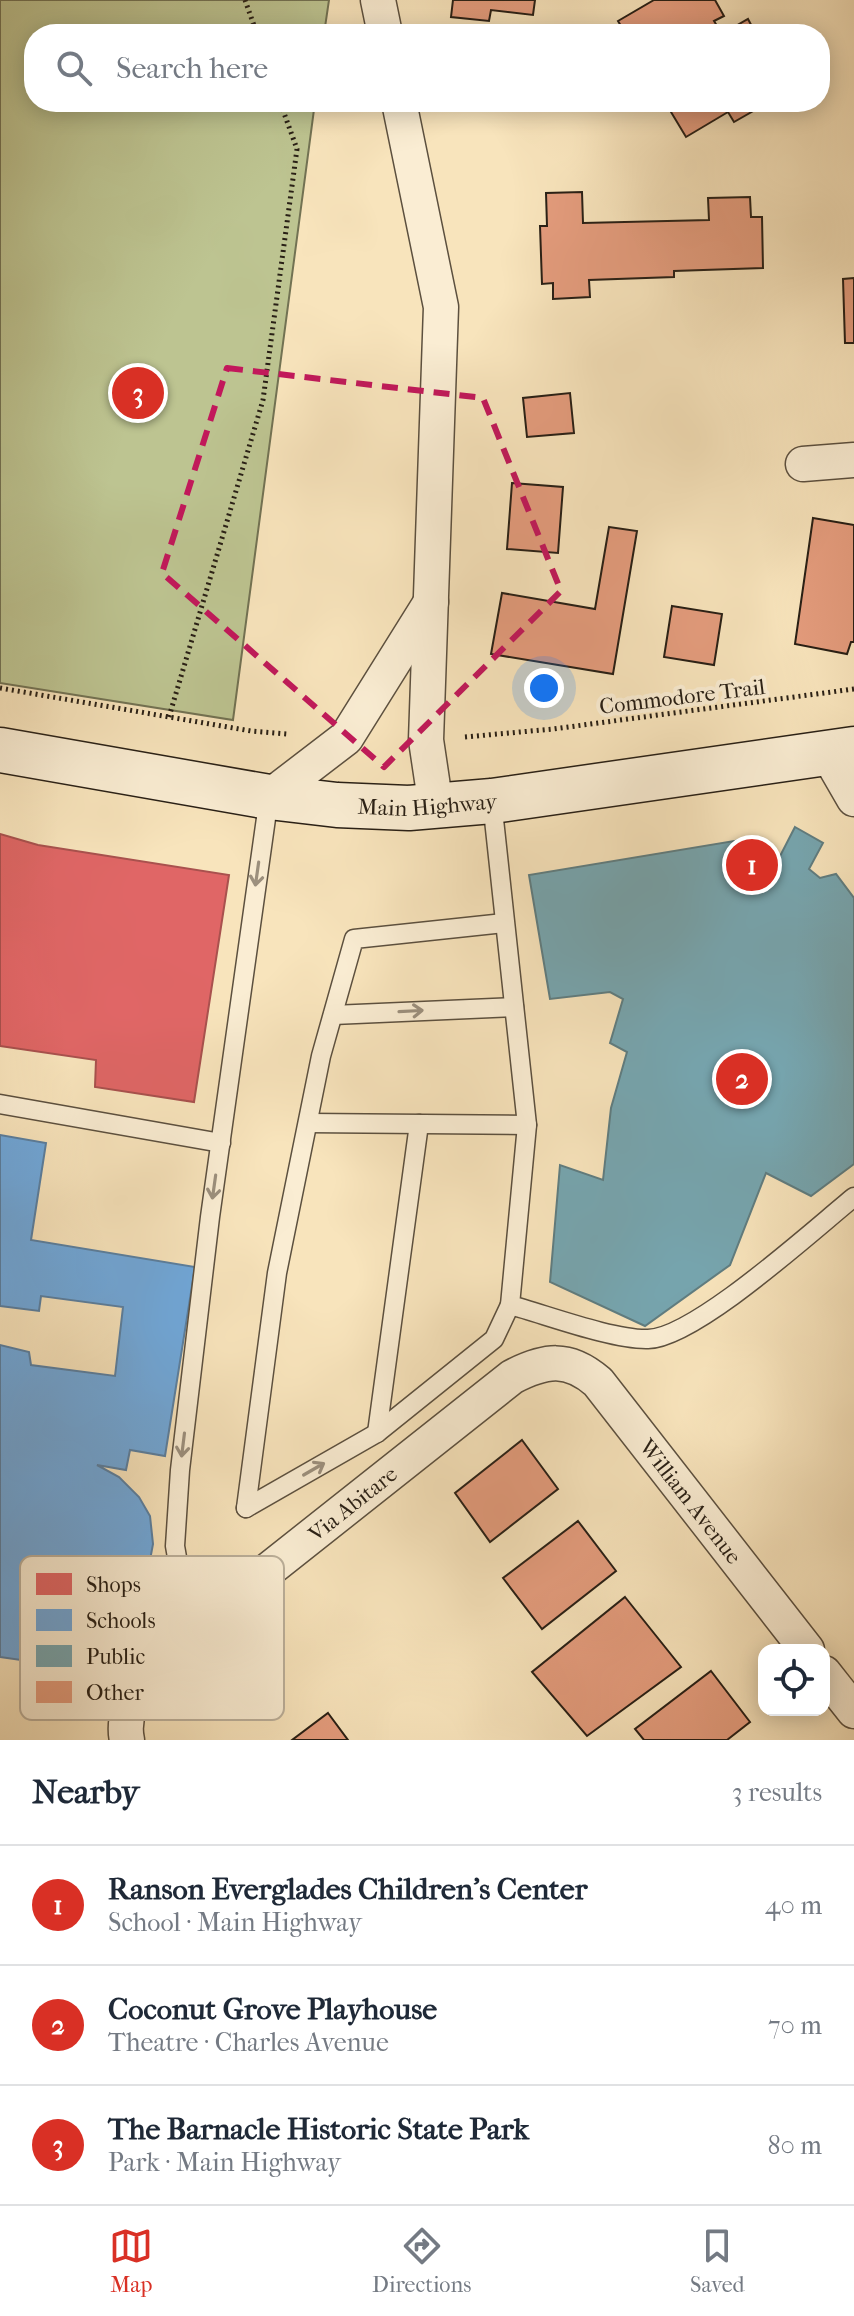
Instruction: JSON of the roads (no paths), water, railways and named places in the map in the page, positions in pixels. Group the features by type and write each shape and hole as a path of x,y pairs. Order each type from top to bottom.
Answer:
{"main road":[{"name":"Main Highway","path":"0,750 269,797 378,808 436,807 492,801 841,752"}],"street":[{"path":"378,0 383,24"},
{"path":"401,112 441,307 426,740 436,807"},
{"path":"803,464 854,460"},
{"path":"269,797 346,738 431,602"},
{"path":"841,752 854,799"},
{"name":"Via Abitare","path":"284,1557 512,1377 531,1367 550,1363 568,1364"},
{"name":"William Avenue","path":"568,1364 585,1370 609,1395 802,1644"},
{"path":"830,1681 854,1711"}],"lane":[{"path":"177,1556 180,1470 269,797"},
{"path":"492,801 527,1125 510,1305 494,1339 377,1433 246,1508 277,1273 308,1123 354,939 504,923"},
{"path":"333,1015 514,1007"},
{"path":"0,1104 221,1143"},
{"path":"308,1123 527,1125"},
{"path":"377,1433 419,1124"},
{"path":"510,1305 631,1339 666,1337 710,1312 854,1197"}],"place":[{"name":"The Barnacle Historic State Park","path":"138,393"},
{"name":"Ranson Everglades Children's Center","path":"752,865"},
{"name":"Coconut Grove Playhouse","path":"742,1079"}]}
